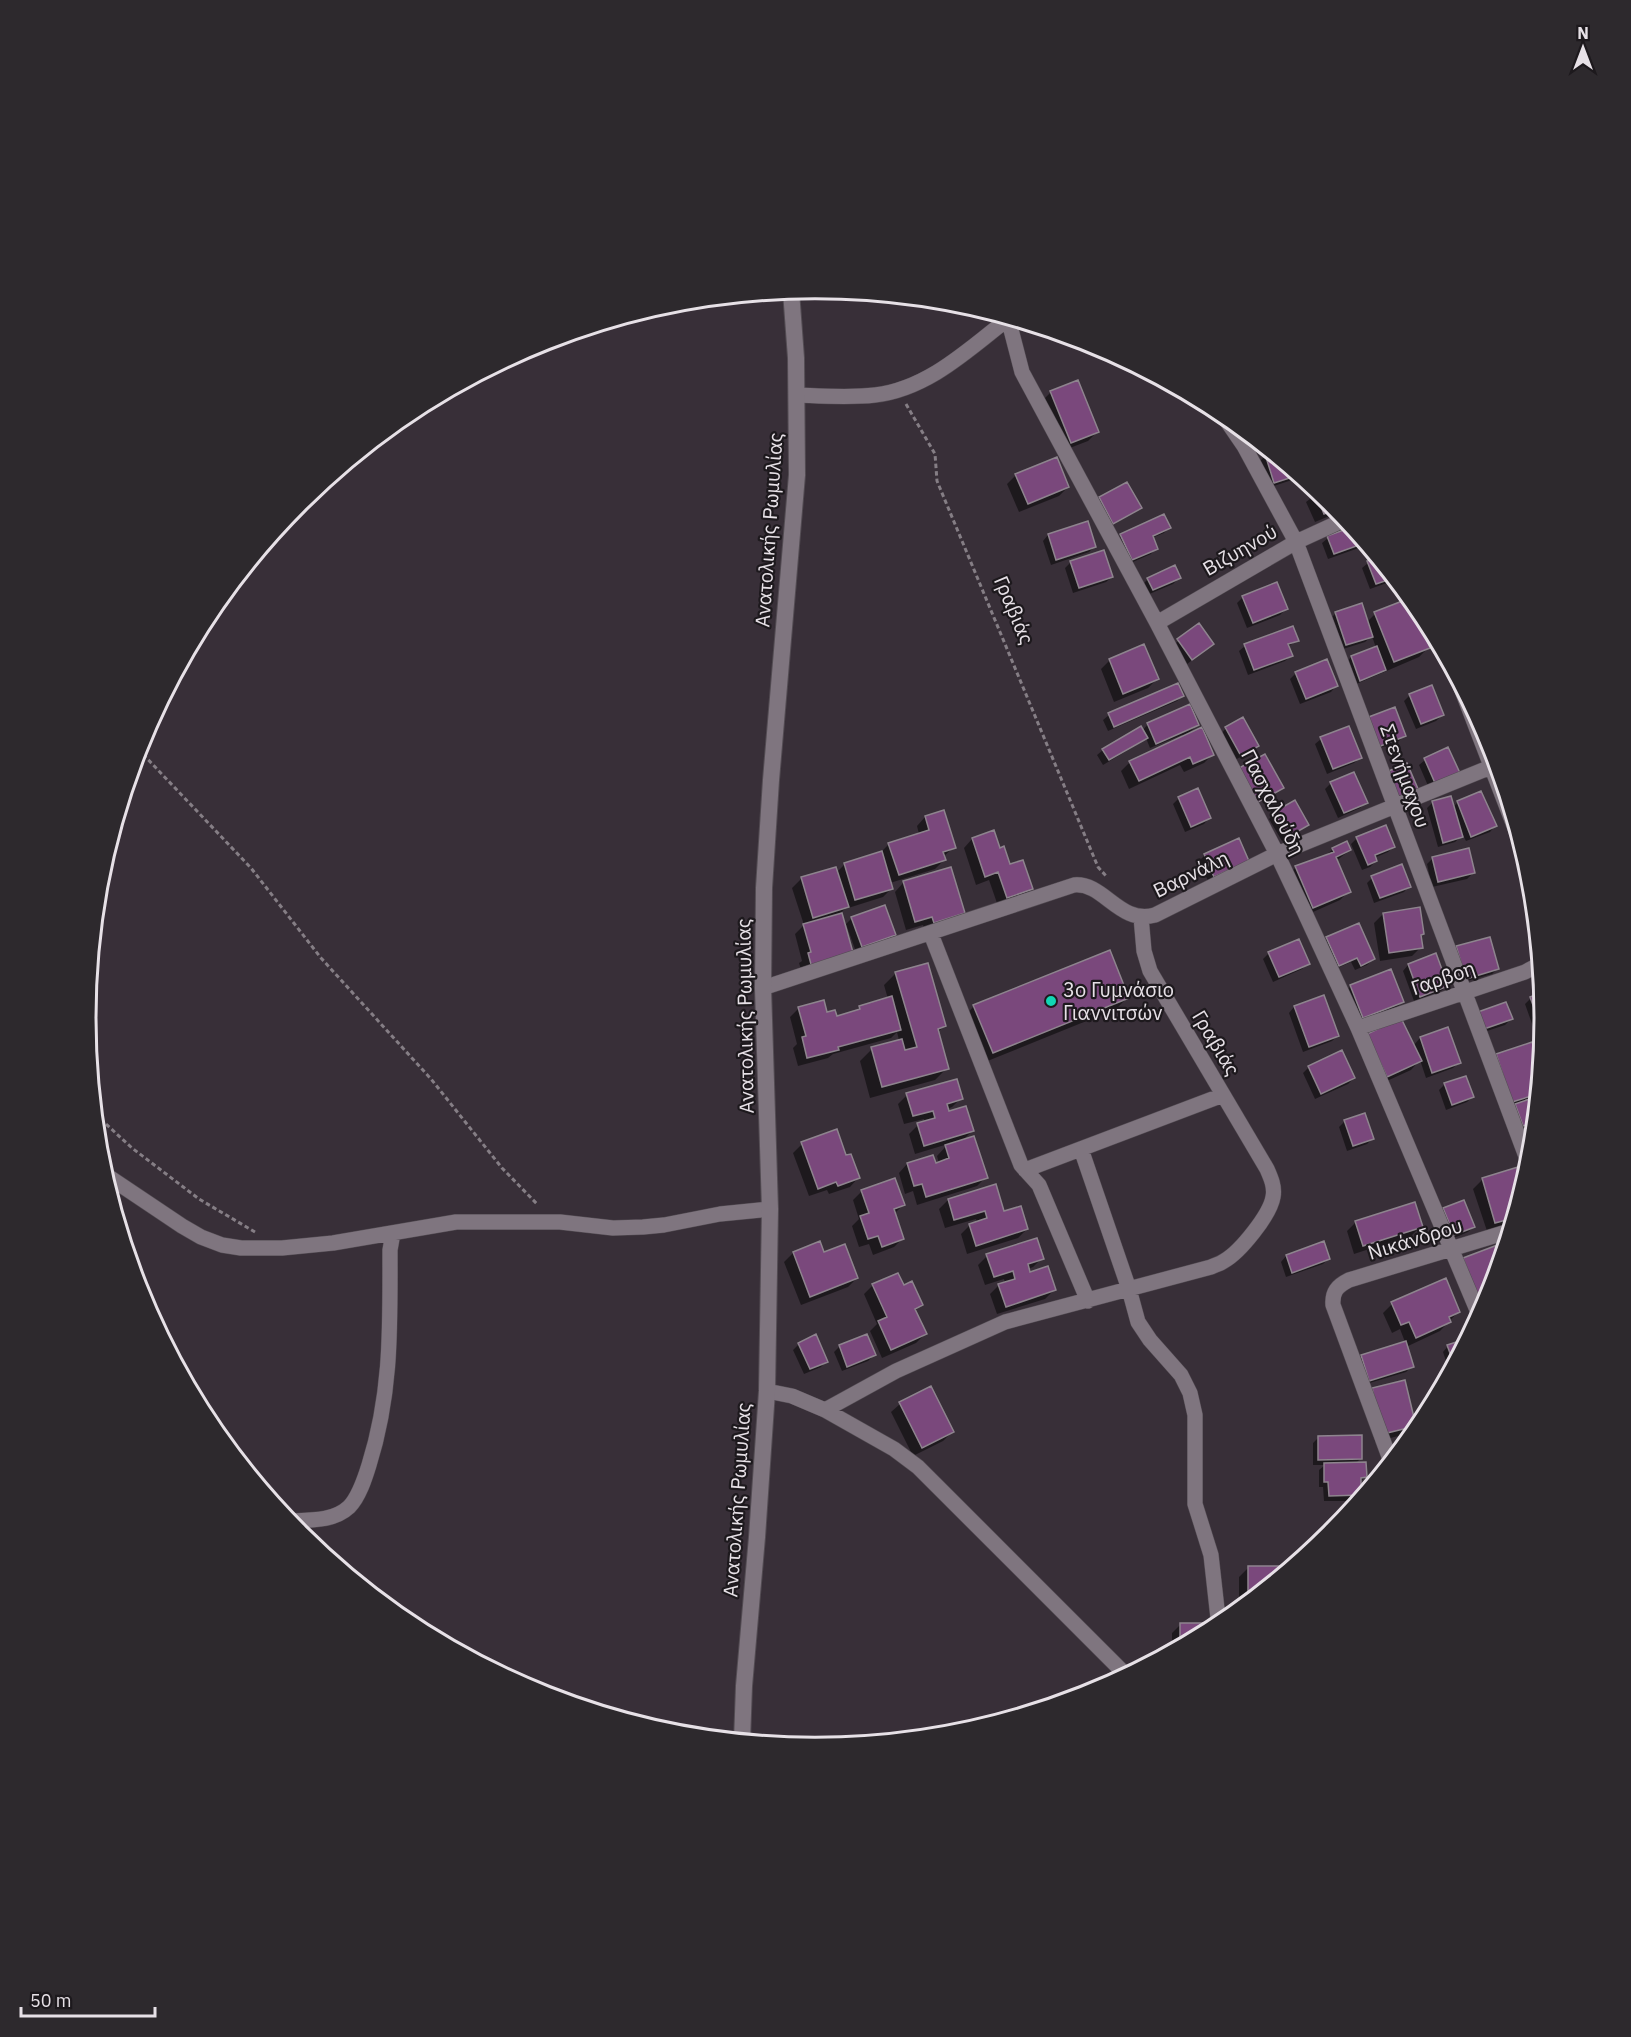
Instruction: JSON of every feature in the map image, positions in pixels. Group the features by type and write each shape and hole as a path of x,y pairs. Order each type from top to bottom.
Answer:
{"street":[{"name":"Ανατολικής Ρωμυλίας","path":"742,1734 767,1391 770,1209 763,988 764,888 797,475 797,395 792,300"},
{"path":"797,395 877,395 898,390 941,369 975,347 1001,324"},
{"name":"Πασχαλούδη","path":"1010,326 1022,372 1157,622 1278,854 1358,1028 1475,1305"},
{"name":"Στενήμαχου","path":"1237,436 1296,542 1523,1148"},
{"name":"Βιζυηνού","path":"1157,622 1296,542 1337,523"},
{"name":"Βαρνάλη","path":"763,988 931,934 984,914 1081,885 1087,886 1131,915 1141,917 1155,915 1278,854 1490,768"},
{"name":"Γραβιάς","path":"825,1410 896,1371 987,1329 1028,1315 1088,1302 1211,1267 1224,1261 1236,1251 1271,1207 1274,1195 1273,1183 1267,1169 1150,971 1144,951 1141,917"},
{"path":"931,934 1021,1165 1039,1185 1088,1302"},
{"name":"Γαρβοη","path":"1358,1028 1533,968"},
{"path":"1025,1170 1223,1095"},
{"path":"1081,1149 1143,1331 1181,1375 1192,1401 1195,1415 1195,1504 1211,1555 1218,1615"},
{"path":"115,1181 201,1237 222,1245 241,1248 282,1248 333,1243 456,1222 560,1222 613,1228 643,1227 664,1226 734,1212 770,1209"},
{"path":"301,1520 335,1516 350,1506 366,1475 379,1429 388,1378 390,1250 393,1233"},
{"name":"Νικάνδρου","path":"1388,1454 1334,1305 1334,1292 1340,1285 1349,1281 1502,1234"},
{"path":"767,1391 792,1395 825,1410 894,1449 918,1467 1121,1670"}],"path":[{"name":"Γραβιάς","path":"898,390 935,454 938,481 942,492 1098,867 1112,884"},
{"path":"146,757 250,868 314,949 431,1079 502,1168 544,1211 560,1222"},
{"path":"104,1122 132,1148 199,1199 282,1248"}],"building":[{"path":"1078,380 1099,432 1071,443 1050,391"},
{"path":"1057,457 1069,487 1028,504 1015,474"},
{"path":"1266,458 1290,478 1274,483"},
{"path":"1127,482 1142,508 1113,524 1099,497"},
{"path":"1164,514 1171,528 1153,536 1158,549 1132,560 1120,534"},
{"path":"1088,521 1096,547 1056,560 1048,534"},
{"path":"1343,530 1357,546 1334,554 1327,536"},
{"path":"1104,550 1113,577 1079,588 1070,561"},
{"path":"1370,560 1386,581 1376,584 1367,561"},
{"path":"1175,565 1181,578 1153,590 1147,578"},
{"path":"1277,582 1288,609 1253,623 1242,596"},
{"path":"1401,601 1430,648 1394,662 1374,612"},
{"path":"1362,603 1373,637 1346,645 1335,612"},
{"path":"1199,623 1214,644 1192,660 1177,639"},
{"path":"1293,626 1299,641 1288,644 1293,656 1254,670 1244,644"},
{"path":"1144,644 1159,679 1123,694 1109,659"},
{"path":"1377,646 1386,670 1360,681 1351,656"},
{"path":"1327,659 1338,686 1306,699 1295,672"},
{"path":"1178,683 1184,696 1114,727 1108,713"},
{"path":"1432,685 1444,715 1421,724 1409,694"},
{"path":"1190,704 1199,725 1156,744 1147,723"},
{"path":"1395,707 1406,736 1378,747 1366,718"},
{"path":"1243,717 1259,746 1241,756 1225,727"},
{"path":"1141,726 1148,738 1109,760 1102,749"},
{"path":"1349,726 1362,758 1333,769 1320,737"},
{"path":"1202,727 1214,755 1193,764 1190,757 1139,781 1129,761"},
{"path":"1448,747 1460,773 1435,783 1424,758"},
{"path":"1265,754 1284,788 1258,802 1239,768"},
{"path":"1407,763 1419,791 1395,802 1382,774"},
{"path":"1354,772 1368,803 1344,813 1330,782"},
{"path":"1198,788 1211,818 1191,827 1178,797"},
{"path":"1481,791 1497,826 1471,837 1457,801"},
{"path":"1451,796 1463,837 1443,843 1432,801"},
{"path":"1295,800 1309,825 1288,837 1274,812"},
{"path":"944,810 956,848 943,852 946,860 899,875 888,843 929,830 925,816"},
{"path":"1386,825 1395,847 1375,855 1377,861 1368,865 1356,837"},
{"path":"994,830 1000,848 1004,846 1010,864 1023,860 1033,889 1007,898 998,872 985,877 972,838"},
{"path":"1239,838 1249,861 1214,877 1204,854"},
{"path":"1347,841 1351,850 1336,857 1351,892 1313,908 1295,866 1334,852 1332,848"},
{"path":"1469,848 1475,873 1438,882 1432,857"},
{"path":"882,851 893,889 855,900 844,863"},
{"path":"1402,864 1411,887 1380,898 1371,876"},
{"path":"836,867 849,907 813,918 801,877"},
{"path":"951,867 965,913 934,923 932,917 915,922 903,881"},
{"path":"885,905 896,935 862,947 851,917"},
{"path":"1420,907 1424,934 1421,935 1423,948 1389,953 1383,913"},
{"path":"842,913 854,956 812,968 808,953 811,952 803,924"},
{"path":"1359,923 1375,959 1361,966 1357,958 1339,966 1326,937"},
{"path":"1490,937 1499,969 1466,979 1456,946"},
{"path":"1299,939 1310,964 1279,977 1268,952"},
{"name":"3ο Γυμνάσιο Γιαννιτσών","path":"1110,950 1129,998 993,1053 973,1005"},
{"path":"1436,953 1448,986 1420,997 1408,964"},
{"path":"928,963 946,1026 938,1029 949,1069 882,1087 871,1047 902,1039 905,1050 917,1047 895,972"},
{"path":"1391,969 1404,1002 1363,1018 1350,985"},
{"path":"1324,995 1339,1036 1309,1047 1294,1006"},
{"path":"1534,995 1535,1010 1530,997"},
{"path":"892,996 901,1030 807,1058 802,1037 806,1036 798,1007 824,1000 827,1012 835,1010 837,1016 860,1009 859,1006"},
{"path":"1506,1002 1513,1019 1481,1030 1475,1013"},
{"path":"1401,1018 1422,1061 1387,1077 1367,1034"},
{"path":"1448,1027 1461,1063 1432,1073 1420,1037"},
{"path":"1532,1042 1534,1047 1530,1096 1512,1102 1496,1054"},
{"path":"1342,1050 1355,1078 1321,1094 1308,1066"},
{"path":"1466,1076 1474,1097 1452,1105 1444,1083"},
{"path":"957,1079 963,1099 947,1104 949,1111 966,1106 974,1131 924,1146 917,1123 935,1118 933,1111 913,1116 906,1093"},
{"path":"1530,1099 1527,1125 1523,1126 1515,1104"},
{"path":"1365,1113 1374,1139 1353,1146 1344,1120"},
{"path":"837,1129 846,1155 851,1154 860,1178 838,1186 836,1182 818,1189 801,1142"},
{"path":"974,1136 988,1178 926,1197 922,1184 914,1186 907,1163 933,1155 936,1163 949,1158 945,1145"},
{"path":"1518,1167 1506,1220 1495,1223 1482,1178"},
{"path":"895,1178 905,1205 894,1209 904,1239 882,1247 878,1236 868,1239 860,1216 869,1213 861,1190"},
{"path":"996,1184 1004,1211 1021,1206 1028,1229 976,1246 969,1224 987,1218 985,1211 954,1220 948,1199"},
{"path":"1464,1200 1475,1227 1454,1235 1443,1208"},
{"path":"1415,1202 1423,1227 1363,1246 1355,1221"},
{"path":"1037,1238 1044,1259 1028,1264 1030,1272 1048,1266 1056,1290 1006,1307 998,1284 1015,1279 1013,1271 994,1277 986,1254"},
{"path":"820,1241 824,1252 845,1244 858,1278 810,1297 793,1252"},
{"path":"1324,1241 1330,1259 1292,1273 1286,1255"},
{"path":"1499,1245 1478,1298 1463,1258"},
{"path":"898,1273 904,1285 912,1281 923,1305 915,1309 927,1334 891,1350 878,1321 887,1317 872,1284"},
{"path":"1446,1278 1460,1312 1449,1317 1451,1322 1416,1338 1409,1322 1401,1325 1391,1302"},
{"path":"816,1334 828,1362 810,1369 798,1343"},
{"path":"867,1334 876,1355 847,1367 839,1345"},
{"path":"1406,1341 1414,1367 1369,1381 1361,1355"},
{"path":"1459,1341 1451,1356 1447,1345"},
{"path":"1405,1380 1414,1418 1407,1428 1383,1434 1372,1388"},
{"path":"931,1386 954,1432 922,1448 899,1402"},
{"path":"1362,1435 1362,1459 1318,1460 1318,1436"},
{"path":"1366,1462 1367,1477 1361,1478 1361,1487 1354,1495 1329,1496 1328,1482 1324,1482 1324,1463"},
{"path":"1248,1566 1282,1566 1254,1589 1248,1593"},
{"path":"1180,1623 1205,1623 1180,1639"}],"place":[{"name":"3ο Γυμνάσιο Γιαννιτσών","path":"1051,1001"}]}
